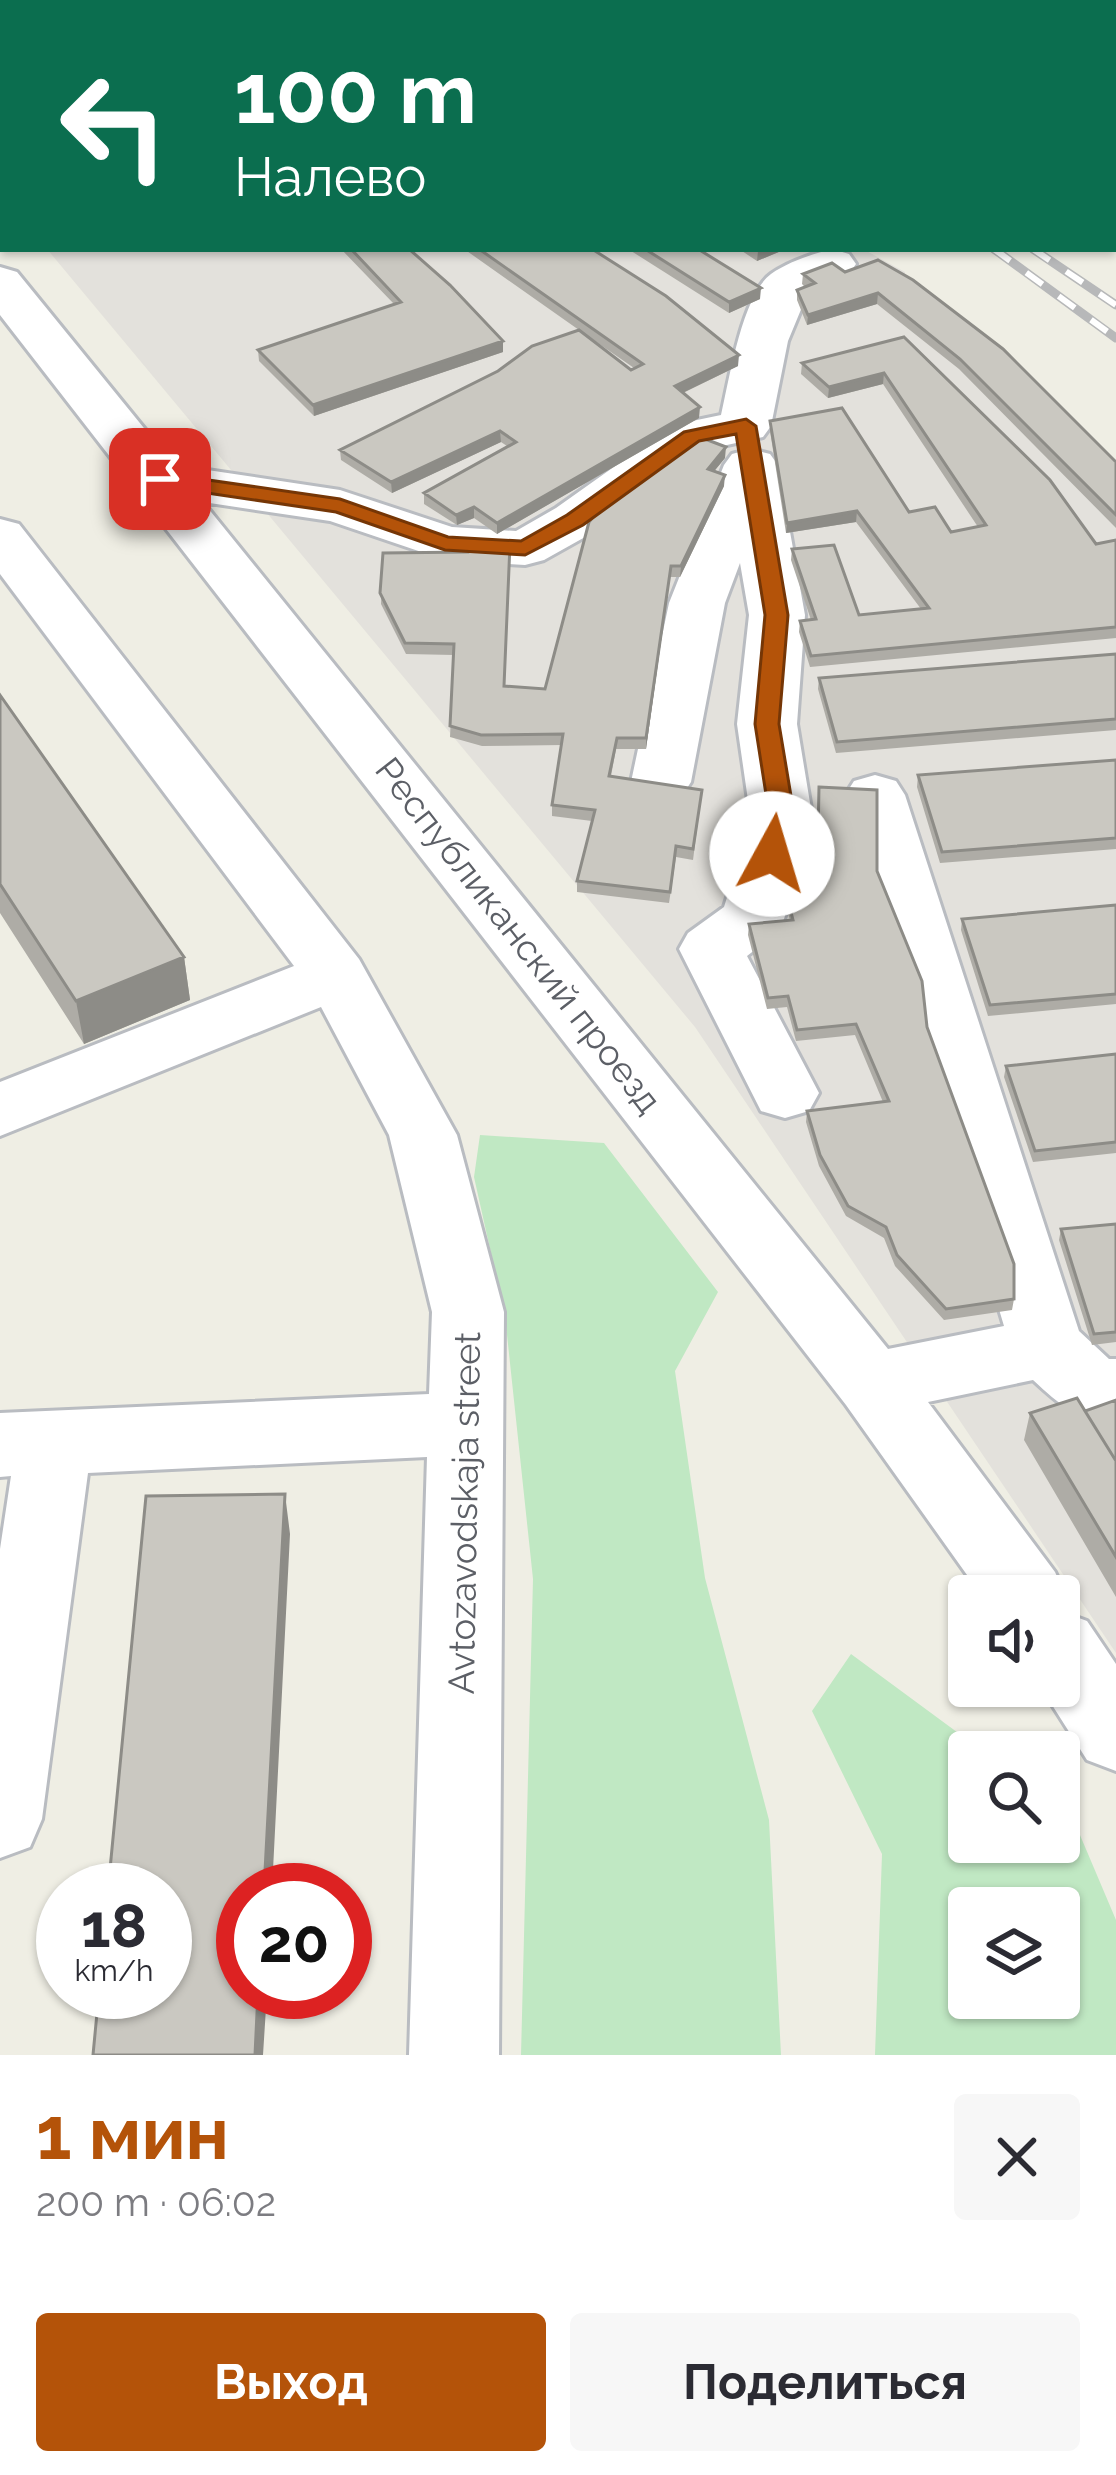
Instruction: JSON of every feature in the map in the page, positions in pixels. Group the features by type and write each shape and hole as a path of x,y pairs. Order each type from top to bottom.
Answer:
{"street":[{"path":"661,782 697,603 748,446 763,341 786,286 832,264"},
{"name":"Республиканский проезд","path":"0,282 872,1383 1012,1575"},
{"path":"160,479 340,506 445,543 525,548 575,520 692,436 748,446"},
{"path":"748,446 777,615 767,724 782,820 752,919 711,950 785,1093"},
{"name":"Avtozavodskaja street","path":"0,536 21,603 336,975 423,1135 468,1312 454,2055"},
{"path":"679,695 767,724"},
{"path":"874,795 1047,1347 1093,1390 1116,1390"},
{"path":"0,1110 336,975"},
{"path":"872,1383 1047,1347"},
{"path":"0,1819 27,1445 466,1424"},
{"path":"1080,1678 1116,1734"}],"shaded area":[{"path":"49,252 868,252 905,272 905,295 1116,464 1116,1653 1080,1599 1080,1575 1064,1575 695,1027"}],"green space":[{"path":"480,1135 604,1143 718,1292 675,1371 705,1578 769,1820 781,2055 521,2055 533,1579 505,1316 474,1177"},
{"path":"851,1654 956,1731 948,1731 948,1863 1080,1863 1080,1835 1116,1920 1116,2055 875,2055 882,1854 812,1711"}],"building":[{"path":"354,252 412,252 503,341 313,405 258,350 401,302"},
{"path":"483,252 597,252 666,296 739,355 675,386 700,407 497,523 474,507 456,515 424,493 516,442 500,431 391,482 340,450 498,371 532,346 579,330 631,370 643,364"},
{"path":"650,252 703,252 761,288 729,302"},
{"path":"878,260 913,280 1003,349 1116,462 1116,515 960,359 878,293 808,315 797,290 815,283 803,274 832,263 845,272"},
{"path":"904,337 1050,480 1096,544 1116,540 1116,627 811,656 800,621 816,619 792,549 834,545 859,615 929,608 857,511 787,523 770,421 842,408 909,512 935,507 951,532 986,525 884,373 829,387 802,363"},
{"path":"692,434 726,447 708,469 725,475 681,566 671,566 646,738 617,738 609,776 702,790 693,849 676,846 670,892 577,881 595,810 552,805 563,734 481,735 450,726 454,644 405,643 380,593 383,553 468,552 469,542 510,544 504,686 545,689 589,522 609,498"},
{"path":"1116,654 1116,719 837,742 819,678"},
{"path":"0,695 184,957 76,1001 0,884"},
{"path":"1116,760 1116,838 942,852 918,775"},
{"path":"819,787 877,790 877,871 922,981 927,1027 1014,1264 1014,1299 946,1309 897,1255 886,1227 848,1206 820,1155 807,1111 889,1101 856,1024 797,1030 788,996 768,998 749,924 793,920 785,889 817,886"},
{"path":"1116,905 1116,994 990,1005 962,919"},
{"path":"1116,1054 1116,1142 1035,1151 1006,1066"},
{"path":"1116,1224 1116,1332 1094,1334 1061,1229"},
{"path":"1077,1398 1116,1461 1116,1557 1030,1413"},
{"path":"1116,1400 1116,1461 1085,1411"},
{"path":"285,1494 265,1863 216,1863 216,2019 257,2019 255,2055 93,2055 96,2019 192,2019 192,1863 111,1863 146,1496"}],"railway":[{"path":"998,252 1116,338"},
{"path":"1037,252 1116,305"}],"route":[{"path":"160,479 340,506 445,543 525,548 575,520 692,436 746,426 777,615 767,724 782,820 772,854"}]}
